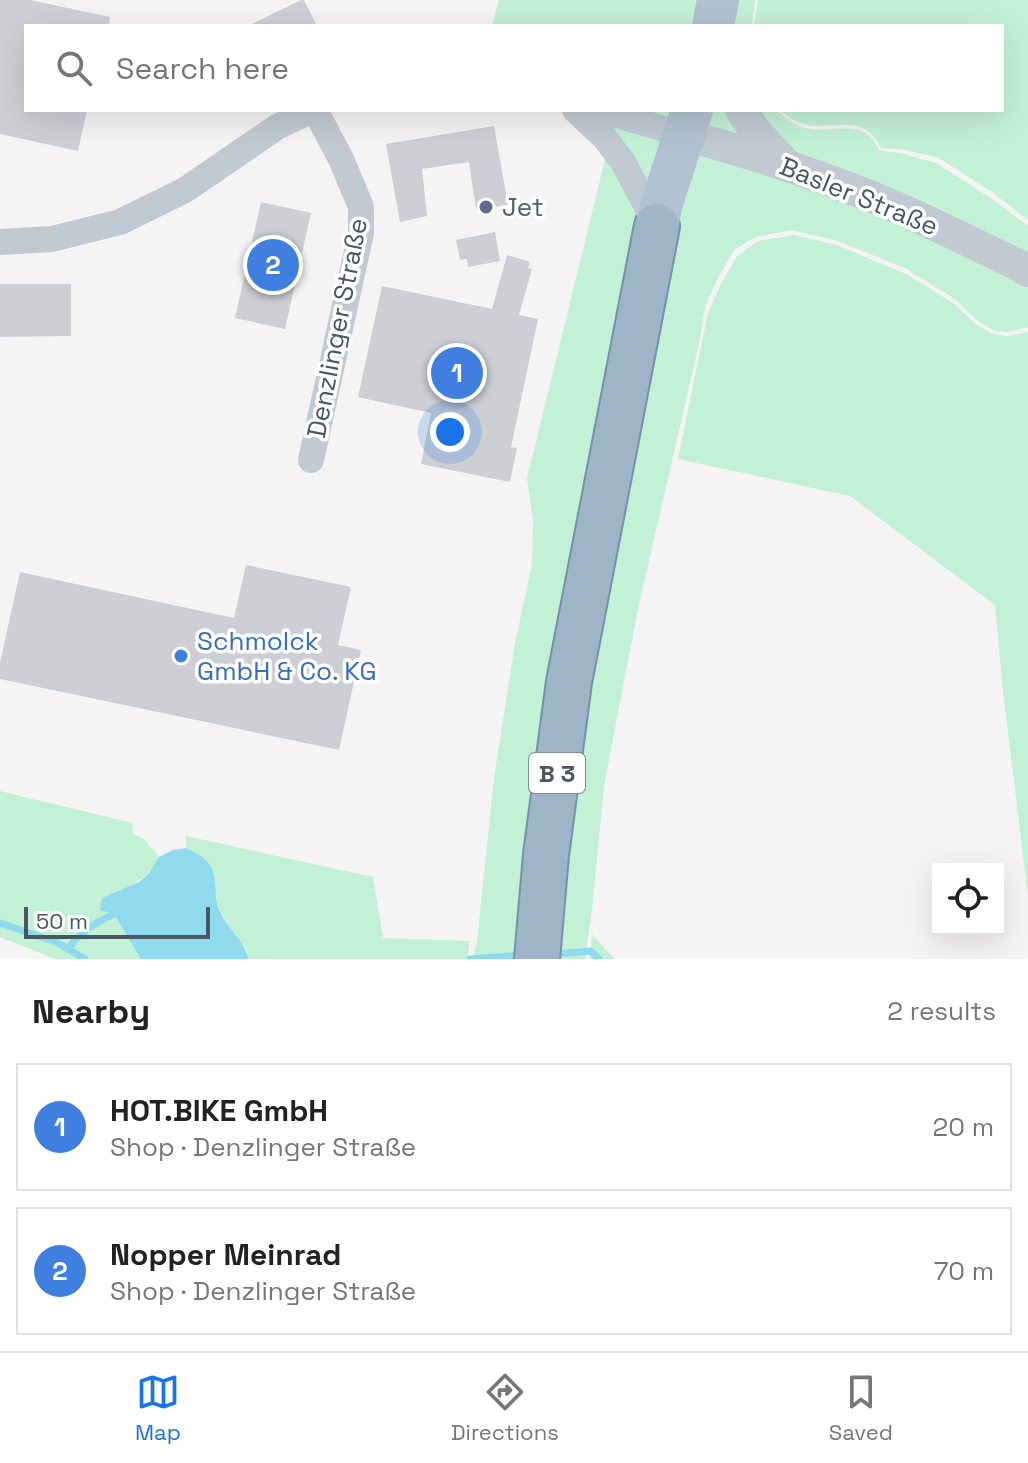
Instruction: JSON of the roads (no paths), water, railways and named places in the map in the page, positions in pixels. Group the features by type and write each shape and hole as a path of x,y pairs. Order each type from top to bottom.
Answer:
{"highway":[{"name":"B 3","path":"537,959 546,855 569,682 657,226"}],"main road":[{"path":"713,24 718,0"},
{"name":"B 3","path":"657,226 688,123"}],"street":[{"name":"Denzlinger Straße","path":"0,242 52,239 120,222 185,190 277,127 309,112"},
{"name":"Denzlinger Straße","path":"311,460 361,233 361,207 341,159 314,112"},
{"path":"577,112 604,137 623,162 657,226"},
{"path":"614,112 688,123"},
{"path":"742,112 756,132 790,168"},
{"name":"Basler Straße","path":"688,123 731,147 837,183 926,221 1028,271"}],"water":[{"path":"186,848 204,858 211,867 219,910 249,959 141,959 114,914 100,910 102,898 139,882 159,857"}],"waterway":[{"path":"68,949 89,928 114,914"},
{"path":"0,923 56,942 85,959"},
{"path":"553,954 591,951 599,959"},
{"path":"470,959 525,955"}],"place":[{"name":"Jet","path":"486,207"},
{"name":"Nopper Meinrad","path":"273,265"},
{"name":"HOT.BIKE GmbH","path":"457,373"},
{"name":"Schmolck GmbH & Co. KG","path":"181,656"}]}
